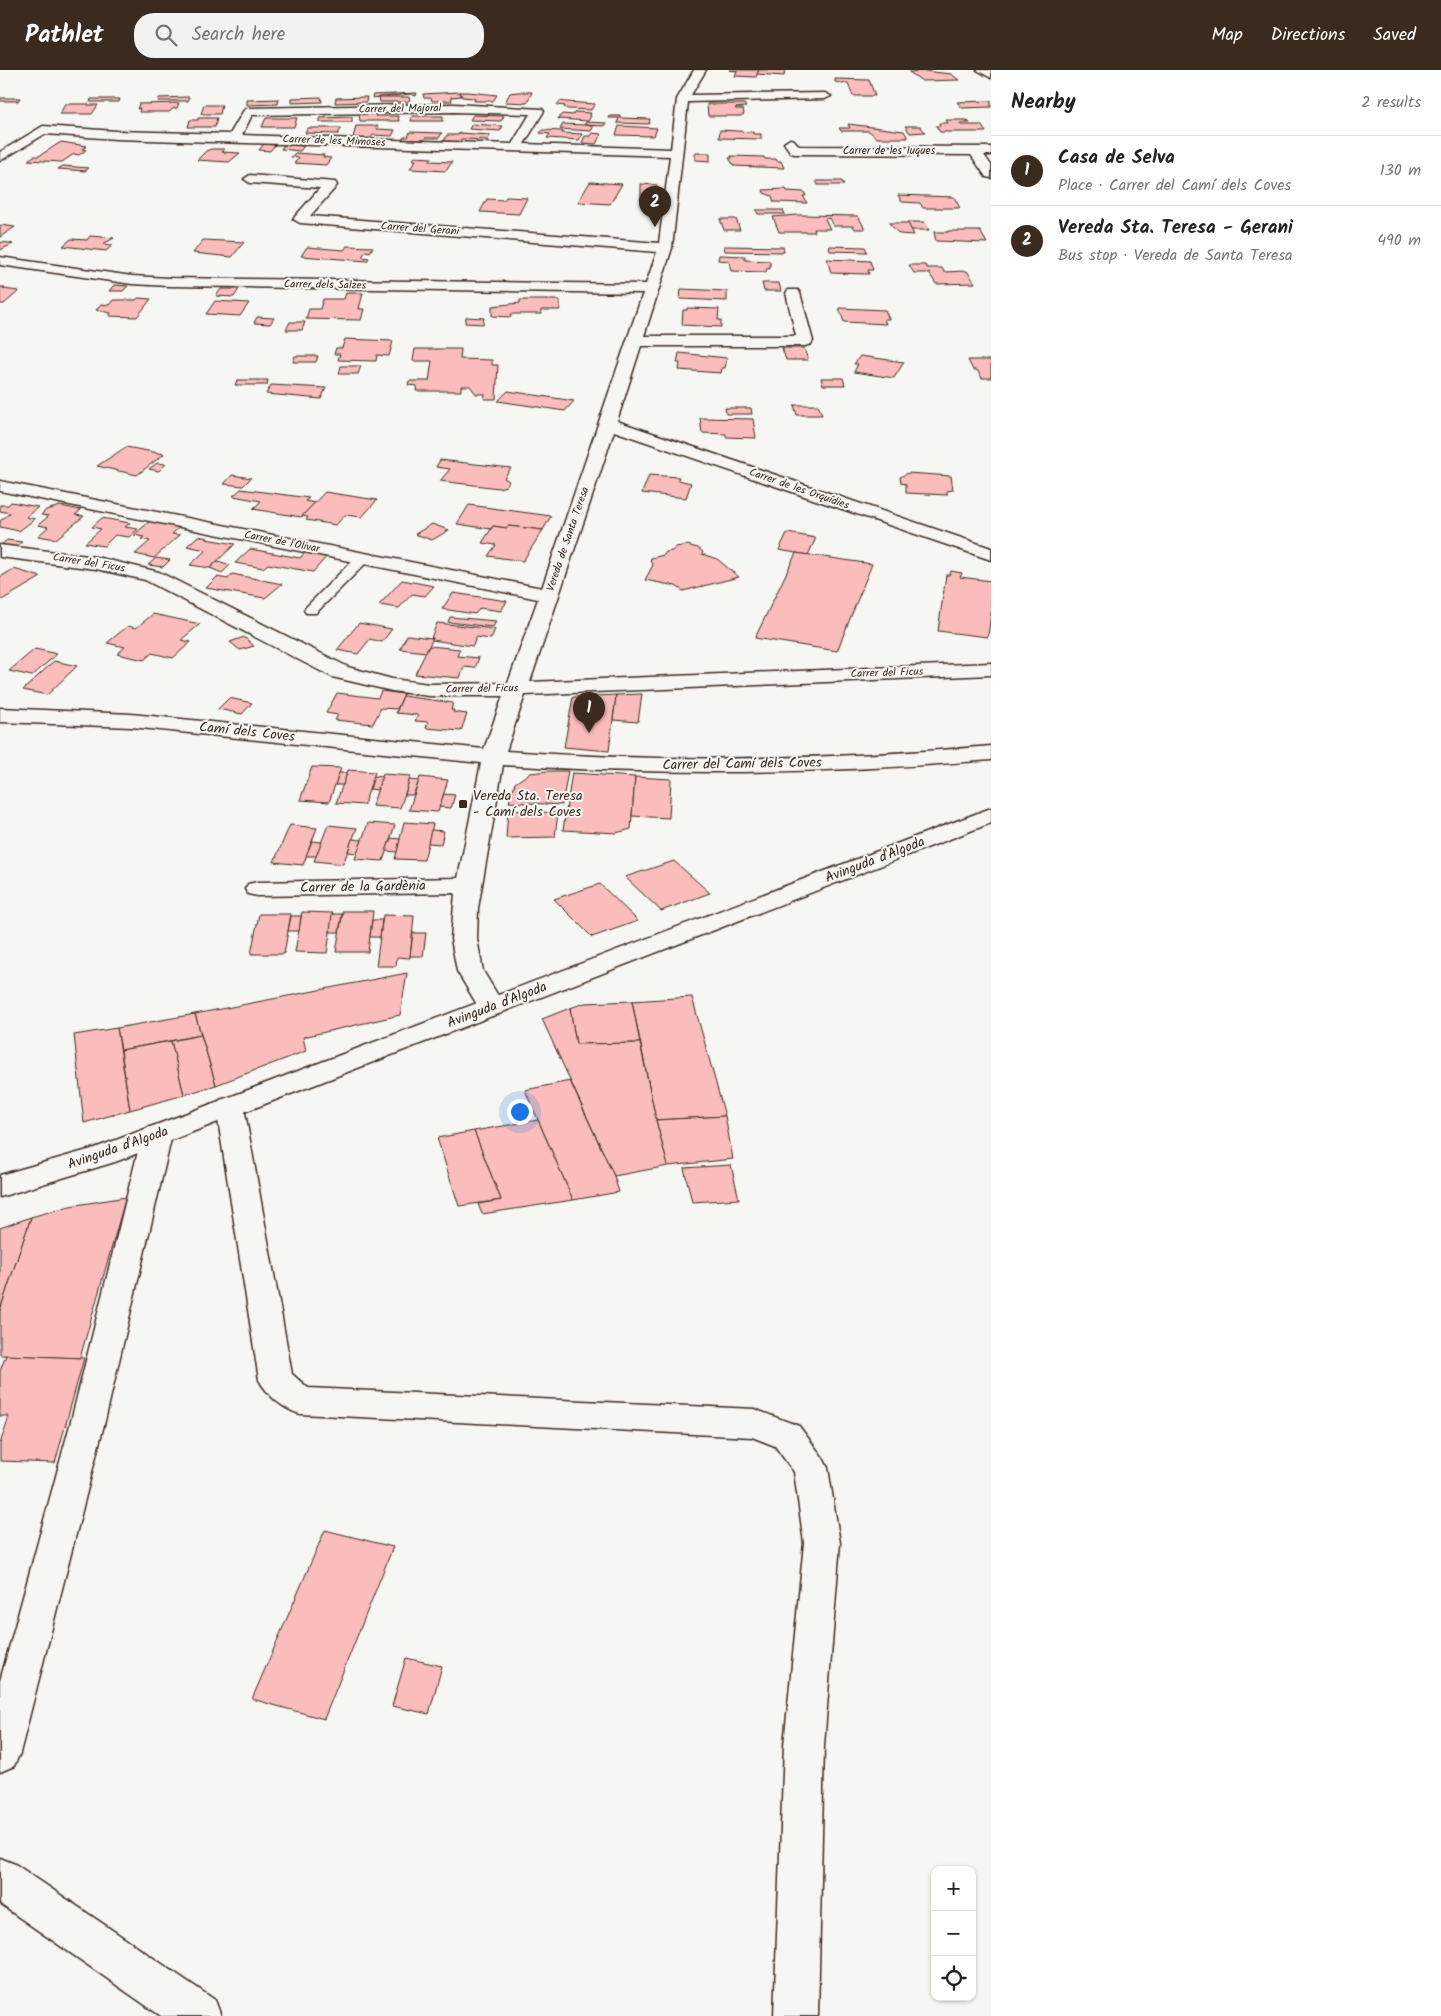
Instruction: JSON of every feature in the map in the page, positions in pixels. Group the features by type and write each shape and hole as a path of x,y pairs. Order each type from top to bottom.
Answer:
{"street":[{"name":"Vereda de Santa Teresa","path":"492,1007 470,972 464,940 465,908 493,757 595,463 665,248 683,100 700,70"},
{"path":"983,70 991,75"},
{"path":"683,100 825,96"},
{"name":"Carrer del Majoral","path":"234,138 248,112 454,108 538,111 515,148"},
{"name":"Carrer de les Mimoses","path":"1,162 43,130 126,136 676,153"},
{"name":"Carrer de les Iuques","path":"790,144 795,150 991,151"},
{"path":"975,151 991,174"},
{"name":"Carrer del Gerani","path":"250,179 330,185 300,219 665,248"},
{"name":"Carrer dels Salzes","path":"0,261 132,280 169,282 651,289"},
{"path":"634,341 805,341 793,293"},
{"name":"Carrer de les Orquídies","path":"607,423 991,554"},
{"name":"Carrer de l'Olivar","path":"8,488 549,595"},
{"name":"Carrer del Ficus","path":"0,551 121,566 152,576 340,672 392,685 429,690 471,691 991,669"},
{"name":"Camí dels Coves","path":"0,715 148,722 493,757"},
{"name":"Carrer del Camí dels Coves","path":"493,757 617,764 708,766 889,761 991,753"},
{"name":"Avinguda d'Algoda","path":"0,1186 104,1155 991,815"},
{"name":"Carrer de la Gardènia","path":"257,889 469,884"},
{"path":"230,1107 276,1380 300,1401 754,1423 787,1436 812,1468 822,1543 804,1745 796,2016"},
{"path":"0,1753 88,1421 157,1135"},
{"path":"0,1879 198,2016"}],"lane":[{"path":"311,610 363,558"}],"building":[{"path":"729,70 759,70 756,77 735,76 737,71"},
{"path":"759,70 785,70 784,76 757,74"},
{"path":"924,71 951,74 959,80 922,81 909,72"},
{"path":"835,79 869,80 875,96 853,96 848,84 835,82"},
{"path":"460,92 497,95 493,101 474,101 475,98 462,97"},
{"path":"460,92 461,96 451,97 452,101 432,101 431,98 424,98 423,94"},
{"path":"532,92 527,103 505,102 510,93"},
{"path":"417,93 416,96 410,94 372,98 373,95"},
{"path":"189,97 188,101 158,101 159,98"},
{"path":"321,97 322,102 292,103 292,98"},
{"path":"367,97 366,102 335,103 336,98"},
{"path":"379,97 409,97 410,102 380,102"},
{"path":"0,98 20,98 18,101 0,101"},
{"path":"91,99 120,99 119,102 90,102"},
{"path":"279,99 278,104 247,105 247,100"},
{"path":"560,101 595,104 591,110 568,109 565,106 557,105"},
{"path":"991,101 991,107 962,108 957,102"},
{"path":"179,103 177,108 169,112 139,112 140,108 137,109 139,104"},
{"path":"65,104 98,105 92,114 60,114"},
{"path":"707,104 744,104 746,107 735,108 743,109 744,114 741,116 708,116"},
{"path":"204,105 222,105 220,114 201,114"},
{"path":"575,112 591,113 591,116 588,121 558,119 562,114 573,115"},
{"path":"359,114 398,116 399,121 360,121"},
{"path":"473,115 504,116 501,121 470,120"},
{"path":"412,116 443,116 443,121 411,121"},
{"path":"610,116 650,119 649,124 617,123 619,118 609,118"},
{"path":"352,117 352,122 320,122 320,118"},
{"path":"198,118 217,118 215,127 188,127 190,120 198,120"},
{"path":"266,118 297,118 294,127 262,127"},
{"path":"946,120 967,120 970,123 960,123 961,125 981,125 986,132 940,132 936,126 940,126 939,123 948,123"},
{"path":"586,122 606,123 604,126 584,125"},
{"path":"472,124 503,126 500,131 469,129"},
{"path":"563,124 594,126 591,131 560,129"},
{"path":"848,124 904,131 908,138 877,138 869,131 841,131 839,128 850,128"},
{"path":"356,126 378,126 377,129 395,130 392,136 373,135 370,139 353,138"},
{"path":"619,126 657,128 654,136 616,135"},
{"path":"905,126 920,126 925,132 910,133"},
{"path":"308,128 341,128 338,134 305,133"},
{"path":"542,130 582,134 579,140 547,138 550,134 540,133"},
{"path":"720,130 753,132 753,134 761,134 761,139 719,138"},
{"path":"410,132 442,133 439,138 402,140 404,137 408,137"},
{"path":"459,133 490,135 488,140 461,139 460,142 444,141 447,135 458,135"},
{"path":"592,133 601,134 596,144 582,143 585,136 590,136"},
{"path":"61,142 87,146 82,149 86,150 79,155 74,154 62,162 28,160 34,156 39,156"},
{"path":"264,144 275,145 270,151 259,150"},
{"path":"284,145 304,146 300,151 281,149"},
{"path":"224,149 222,152 240,153 229,162 197,160 206,151"},
{"path":"295,153 324,155 323,157 331,158 326,165 294,163 299,158 291,157"},
{"path":"695,153 710,153 710,161 695,160"},
{"path":"731,156 776,159 781,161 784,168 734,166 729,158 732,158"},
{"path":"415,157 432,158 430,161 452,162 446,171 410,169 416,160 412,160"},
{"path":"63,166 89,168 85,171 58,169"},
{"path":"816,181 842,181 844,185 818,185"},
{"path":"590,182 622,184 610,204 578,202"},
{"path":"641,184 657,185 658,200 641,200"},
{"path":"786,189 787,191 804,192 806,196 803,196 807,203 774,202 772,196 764,193 763,190"},
{"path":"898,195 954,197 960,208 923,208 920,203 902,202"},
{"path":"506,197 527,198 519,214 480,212 487,199 504,200"},
{"path":"756,210 783,210 785,214 758,214"},
{"path":"798,215 858,216 865,229 855,229 853,226 833,226 829,218 825,219 830,229 814,229 815,232 779,232 773,217"},
{"path":"720,219 736,219 740,230 724,230"},
{"path":"907,222 924,222 929,230 911,230"},
{"path":"889,223 908,223 914,235 899,234"},
{"path":"0,225 15,227 0,237"},
{"path":"980,231 987,243 936,241 934,232"},
{"path":"90,236 114,238 103,244 113,245 106,251 63,246 71,239 87,240"},
{"path":"203,240 244,242 232,257 193,253"},
{"path":"0,243 13,244 0,250"},
{"path":"347,246 373,247 370,252 366,251 362,257 369,258 367,261 301,256 307,247 344,250"},
{"path":"724,246 783,247 784,252 725,251"},
{"path":"829,246 865,247 867,252 830,251"},
{"path":"719,255 745,256 745,260 770,261 770,269 767,268 766,272 731,271 729,261 718,260"},
{"path":"827,259 870,261 873,270 868,270 869,274 831,273"},
{"path":"909,265 942,268 944,272 967,271 975,283 936,284 929,273 914,273"},
{"path":"762,283 779,283 781,291 764,291"},
{"path":"114,285 128,286 123,291 109,291"},
{"path":"0,287 19,291 4,304 0,304"},
{"path":"221,289 239,289 234,297 216,296"},
{"path":"681,289 727,291 727,301 680,299"},
{"path":"346,293 363,293 359,309 364,309 361,320 306,319 309,309 320,309 323,299 344,299"},
{"path":"138,298 151,299 137,317 109,316 111,313 96,310 101,304 109,305 113,300 136,300"},
{"path":"520,300 560,300 560,310 541,310 541,314 511,314 511,317 492,316 492,306 520,303"},
{"path":"215,301 249,303 240,316 206,314"},
{"path":"687,308 719,309 718,320 721,320 721,327 682,325 683,310 687,310"},
{"path":"839,308 885,310 889,319 884,319 886,324 844,322"},
{"path":"257,317 274,318 270,324 254,323"},
{"path":"466,317 484,318 483,324 465,323"},
{"path":"290,322 305,322 302,330 286,330"},
{"path":"345,339 393,341 389,356 377,355 376,361 338,360 340,354 334,354 336,348 342,348"},
{"path":"782,348 804,348 808,360 786,360"},
{"path":"415,349 461,349 460,359 492,360 492,365 498,365 496,399 484,399 485,394 476,394 470,386 461,386 461,391 416,391 417,386 408,385 409,381 429,381 432,361 413,361"},
{"path":"679,353 727,358 725,368 722,368 721,373 679,370 680,363 677,363"},
{"path":"295,356 318,356 316,362 293,362"},
{"path":"860,356 904,362 894,378 854,372 858,364 854,364"},
{"path":"968,360 991,360 991,378 982,378 977,370 973,370"},
{"path":"341,366 361,366 358,374 339,374"},
{"path":"821,378 843,378 845,385 823,385"},
{"path":"237,380 268,380 267,385 235,385"},
{"path":"271,385 326,388 321,399 266,394"},
{"path":"508,391 574,401 565,411 498,401"},
{"path":"794,405 818,405 822,415 797,415"},
{"path":"725,408 751,408 752,414 726,414"},
{"path":"700,418 753,419 756,438 726,437 726,434 702,433"},
{"path":"126,447 164,454 137,475 97,466"},
{"path":"440,460 511,468 504,478 509,481 506,486 499,488 440,481 450,469 436,467"},
{"path":"157,463 166,464 159,471 149,469"},
{"path":"908,473 951,476 953,490 947,491 947,495 906,493 906,484 901,483 900,477"},
{"path":"232,475 251,478 243,486 224,484"},
{"path":"649,475 679,477 678,480 691,483 686,498 642,493"},
{"path":"241,489 309,498 305,501 315,503 301,517 253,509 261,501 233,496"},
{"path":"325,492 377,500 362,517 345,515 336,525 306,520 308,517 302,516"},
{"path":"11,502 38,507 26,517 35,519 19,531 0,527 0,521 10,513 0,511 0,505 8,505"},
{"path":"469,505 551,516 543,530 508,526 507,528 493,526 491,529 457,524"},
{"path":"60,506 81,510 75,515 84,516 56,539 38,536 48,527 38,525 49,516 41,515 46,510"},
{"path":"102,518 130,523 125,527 138,529 129,537 115,535 104,546 85,543 101,529 92,527"},
{"path":"150,521 180,527 172,534 180,535 154,558 135,554 150,541 141,539 144,537 134,535"},
{"path":"432,524 449,530 432,540 415,534"},
{"path":"493,526 543,530 523,561 488,556 496,545 482,543"},
{"path":"787,533 816,538 808,555 779,550"},
{"path":"198,536 235,544 210,568 190,565 206,550 187,546"},
{"path":"7,540 22,542 15,548 0,546"},
{"path":"687,545 698,548 703,552 702,554 717,559 739,577 683,591 676,586 645,580 653,565 650,561 651,558 664,555 676,547"},
{"path":"250,549 300,558 306,551 328,555 313,572 268,564 263,568 235,563"},
{"path":"796,553 872,564 837,651 755,638"},
{"path":"156,558 170,560 163,567 148,565"},
{"path":"218,561 230,565 222,573 210,568"},
{"path":"14,569 41,577 0,601 0,577"},
{"path":"951,571 962,573 960,577 991,581 991,613 988,637 938,631 946,575 949,575"},
{"path":"232,574 282,584 265,598 206,588 217,577 228,579"},
{"path":"402,580 434,586 425,596 412,594 399,608 379,605"},
{"path":"453,593 507,601 501,611 480,608 475,614 442,609"},
{"path":"153,614 200,624 181,640 191,642 173,658 152,653 144,660 117,654 125,647 107,643 128,626 136,628"},
{"path":"450,617 496,621 493,627 448,622"},
{"path":"359,623 392,629 382,642 370,639 358,654 337,650"},
{"path":"437,623 495,629 491,639 476,637 473,646 432,640 433,638 431,638"},
{"path":"407,635 433,638 426,652 400,649"},
{"path":"244,637 254,646 240,650 230,642"},
{"path":"429,646 460,649 457,656 479,658 475,668 464,667 460,678 415,674"},
{"path":"35,649 57,654 32,676 9,671"},
{"path":"54,661 77,666 47,695 23,690"},
{"path":"381,691 404,694 397,709 381,708 373,724 335,720 338,715 326,713 337,693 378,698"},
{"path":"642,694 638,722 613,720 616,695"},
{"path":"616,695 609,751 564,747 573,697"},
{"path":"403,696 453,703 451,710 454,710 453,712 467,714 461,731 426,728 428,722 415,721 418,715 396,713"},
{"path":"229,698 252,703 242,714 218,709"},
{"path":"312,767 341,768 329,802 300,800"},
{"path":"348,770 375,772 364,805 336,803"},
{"path":"568,771 562,805 509,802 515,783 530,773"},
{"path":"339,773 347,773 343,785 335,785"},
{"path":"572,773 635,777 631,829 616,833 563,830"},
{"path":"383,774 411,776 400,808 372,806"},
{"path":"374,776 382,777 377,790 370,789"},
{"path":"420,777 448,780 438,812 409,810"},
{"path":"635,777 671,779 669,818 632,816"},
{"path":"409,780 419,781 413,795 405,795"},
{"path":"444,794 455,795 451,808 439,807"},
{"path":"508,810 558,813 555,837 506,838"},
{"path":"404,822 433,824 424,860 395,859"},
{"path":"368,823 395,825 383,861 355,859"},
{"path":"290,825 317,828 303,865 274,862"},
{"path":"328,825 357,828 343,864 314,861"},
{"path":"431,830 444,831 441,844 428,843"},
{"path":"391,838 400,839 397,852 386,851"},
{"path":"352,839 362,840 357,853 348,852"},
{"path":"312,841 322,842 316,856 306,856"},
{"path":"674,861 710,893 661,911 625,877"},
{"path":"600,884 638,921 592,937 554,899"},
{"path":"343,911 373,911 368,952 336,952"},
{"path":"302,912 333,913 327,953 295,952"},
{"path":"259,914 291,914 284,954 251,954"},
{"path":"332,914 342,914 339,932 330,932"},
{"path":"383,915 414,916 410,958 397,957 396,966 376,966"},
{"path":"291,916 301,916 299,931 288,931"},
{"path":"372,920 382,920 380,937 370,937"},
{"path":"413,933 426,933 423,956 410,956"},
{"path":"407,973 400,1015 303,1037 306,1051 216,1085 195,1014"},
{"path":"692,997 725,1116 656,1120 632,1001"},
{"path":"632,1001 640,1043 576,1044 570,1008 585,1003"},
{"path":"570,1008 576,1044 640,1043 668,1166 614,1176 542,1019"},
{"path":"195,1014 201,1035 121,1050 117,1028"},
{"path":"117,1028 130,1110 84,1123 74,1035"},
{"path":"201,1035 216,1085 184,1095 171,1041"},
{"path":"171,1041 184,1095 130,1110 121,1050"},
{"path":"570,1081 614,1176 619,1192 573,1200 525,1090"},
{"path":"725,1116 733,1159 668,1166 656,1120"},
{"path":"538,1120 573,1200 482,1214 478,1204 501,1200 474,1131"},
{"path":"474,1131 501,1200 459,1206 437,1138"},
{"path":"731,1165 739,1199 692,1202 684,1168"},
{"path":"126,1197 80,1358 0,1355 0,1310 31,1217 70,1206"},
{"path":"31,1217 0,1310 0,1228"},
{"path":"6,1355 84,1358 55,1463 0,1461 0,1444 9,1416 0,1416 0,1371"},
{"path":"325,1530 393,1547 324,1719 252,1699"},
{"path":"406,1658 442,1666 429,1714 392,1706"}],"place":[{"name":"Vereda Sta. Teresa - Gerani","path":"655,227"},
{"name":"Casa de Selva","path":"589,733"},
{"name":"Vereda Sta. Teresa - Camí dels Coves","path":"463,804"}]}
